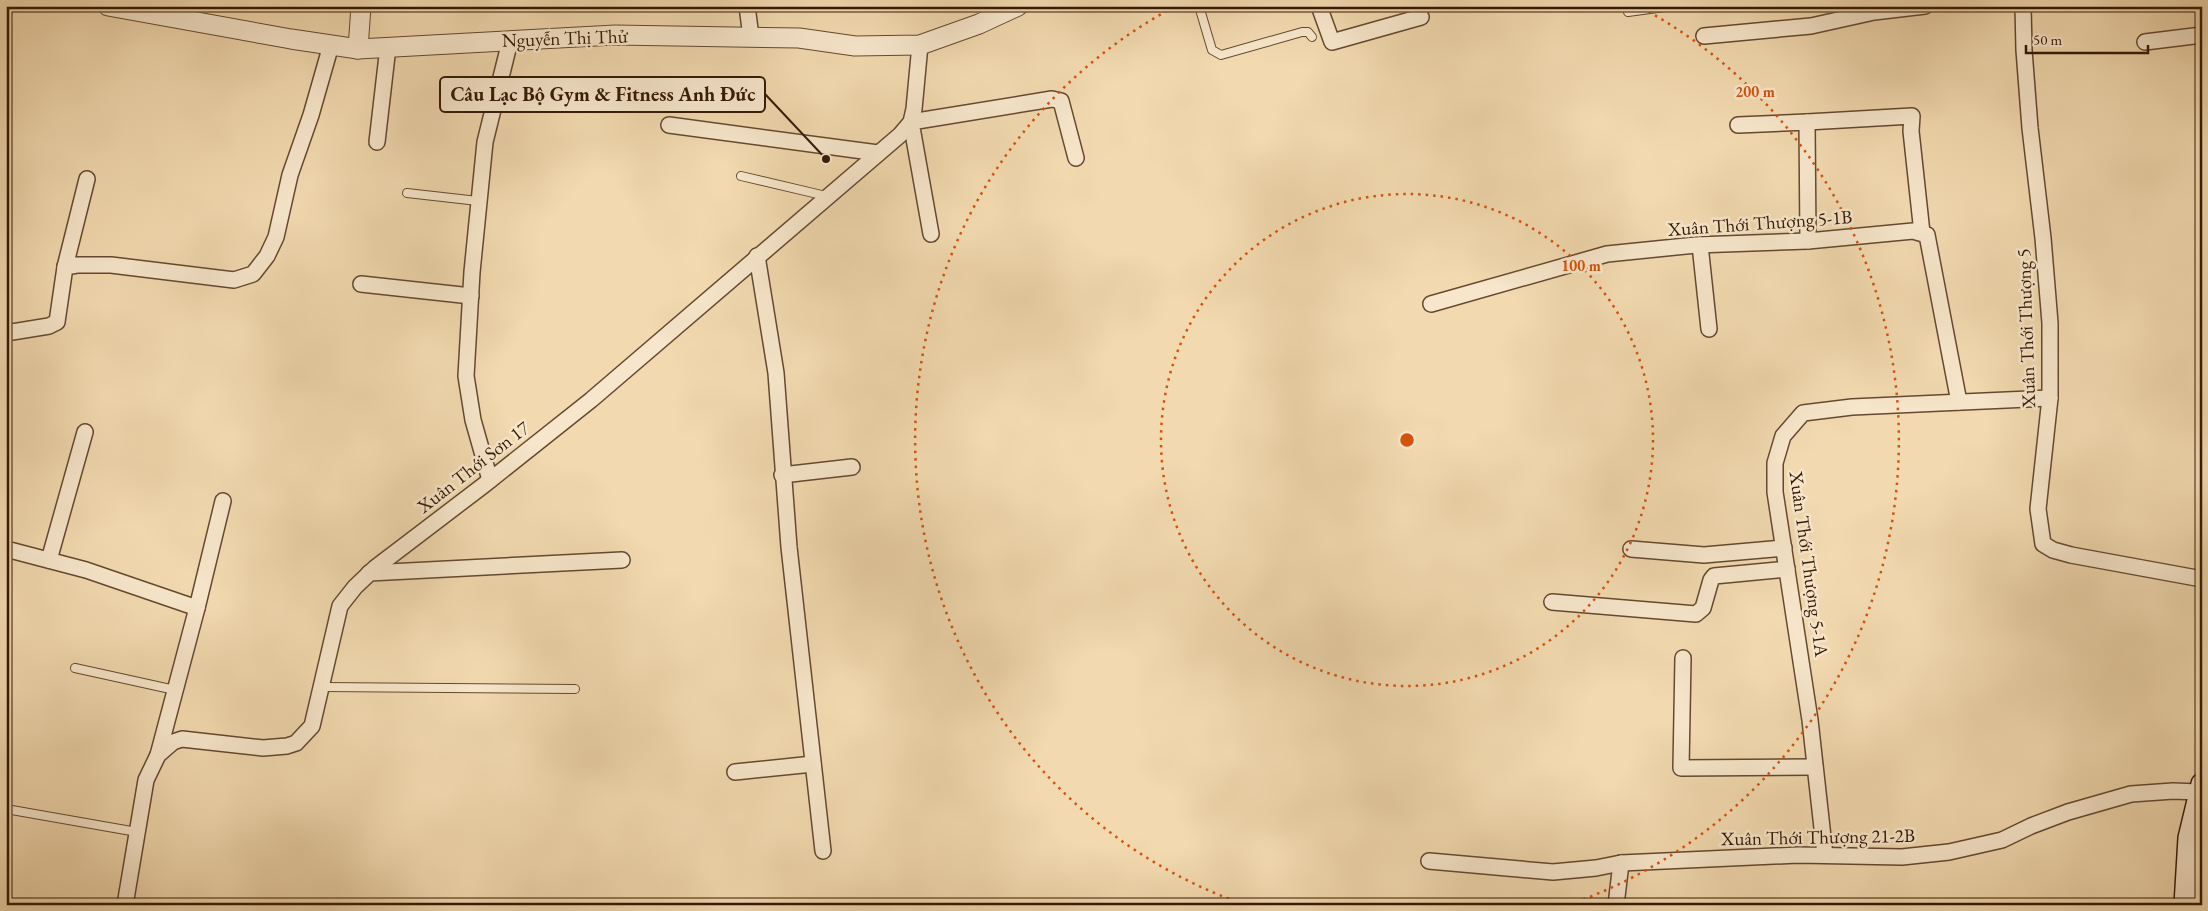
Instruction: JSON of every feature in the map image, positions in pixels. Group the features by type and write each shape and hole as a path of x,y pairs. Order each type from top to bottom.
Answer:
{"main road":[{"path":"2191,895 2189,838 2201,789"}],"street":[{"name":"Nguyễn Thị Thử","path":"108,6 331,45 358,48 615,35 798,38 854,46 920,45 979,24 1018,6"},
{"path":"358,48 361,6"},
{"path":"747,6 751,37"},
{"path":"1320,6 1332,42 1421,17"},
{"path":"1704,36 1811,26 1874,12 1925,6"},
{"name":"Xuân Thới Thượng 5","path":"2023,6 2024,50 2030,128 2043,238 2050,323 2050,398 2038,509 2043,544 2053,550 2071,555 2202,579"},
{"path":"2146,42 2202,34"},
{"path":"490,480 473,420 466,376 478,200 485,142 510,40"},
{"path":"65,267 111,265 234,280 253,274 267,256 276,237 290,175 311,115 331,45"},
{"path":"920,45 911,122 931,234"},
{"path":"376,142 388,47"},
{"path":"911,122 1052,99 1061,101 1076,158"},
{"path":"1738,125 1912,116 1911,131 1922,233 1927,236 1959,402"},
{"name":"Xuân Thới Sơn 17","path":"126,905 146,780 158,755 173,742 182,739 263,748 287,746 296,743 312,726 340,606 354,587 590,400 826,196 900,135 911,122"},
{"path":"1807,122 1808,241"},
{"path":"669,125 878,153"},
{"path":"6,333 49,326 57,322 65,267 87,179"},
{"name":"Xuân Thới Thượng 5-1B","path":"1431,304 1606,254 1700,246 1808,241 1913,231 1922,233"},
{"path":"1700,246 1709,329"},
{"path":"757,256 776,374 782,475 812,764 824,851"},
{"path":"361,284 471,296"},
{"name":"Xuân Thới Thượng 5-1A","path":"1825,855 1810,720 1775,492 1775,463 1783,436 1803,413 1852,407 2050,398"},
{"path":"49,560 85,432"},
{"path":"782,475 852,467"},
{"path":"158,755 223,501"},
{"path":"1631,549 1704,555 1784,548"},
{"path":"6,549 49,560 197,608"},
{"path":"369,574 622,560"},
{"path":"1552,602 1696,614 1703,608 1711,580 1714,576 1787,568"},
{"path":"1683,658 1681,768 1815,767"},
{"path":"735,772 812,764"},
{"name":"Xuân Thới Thượng 21-2B","path":"1429,861 1553,872 1596,868 1621,863 1825,855 1850,858 1902,857 1965,849 2002,840 2031,826 2068,812 2131,794 2201,789"},
{"path":"1616,905 1621,863"}],"lane":[{"path":"1199,6 1212,50 1221,55 1302,32 1308,32 1312,37"},
{"path":"1628,12 1672,6"},
{"path":"741,176 826,196"},
{"path":"407,193 478,200"},
{"path":"75,668 175,690"},
{"path":"322,687 575,689"},
{"path":"6,809 137,832"}],"place":[{"name":"Câu Lạc Bộ Gym & Fitness Anh Đức","path":"826,159"}]}
